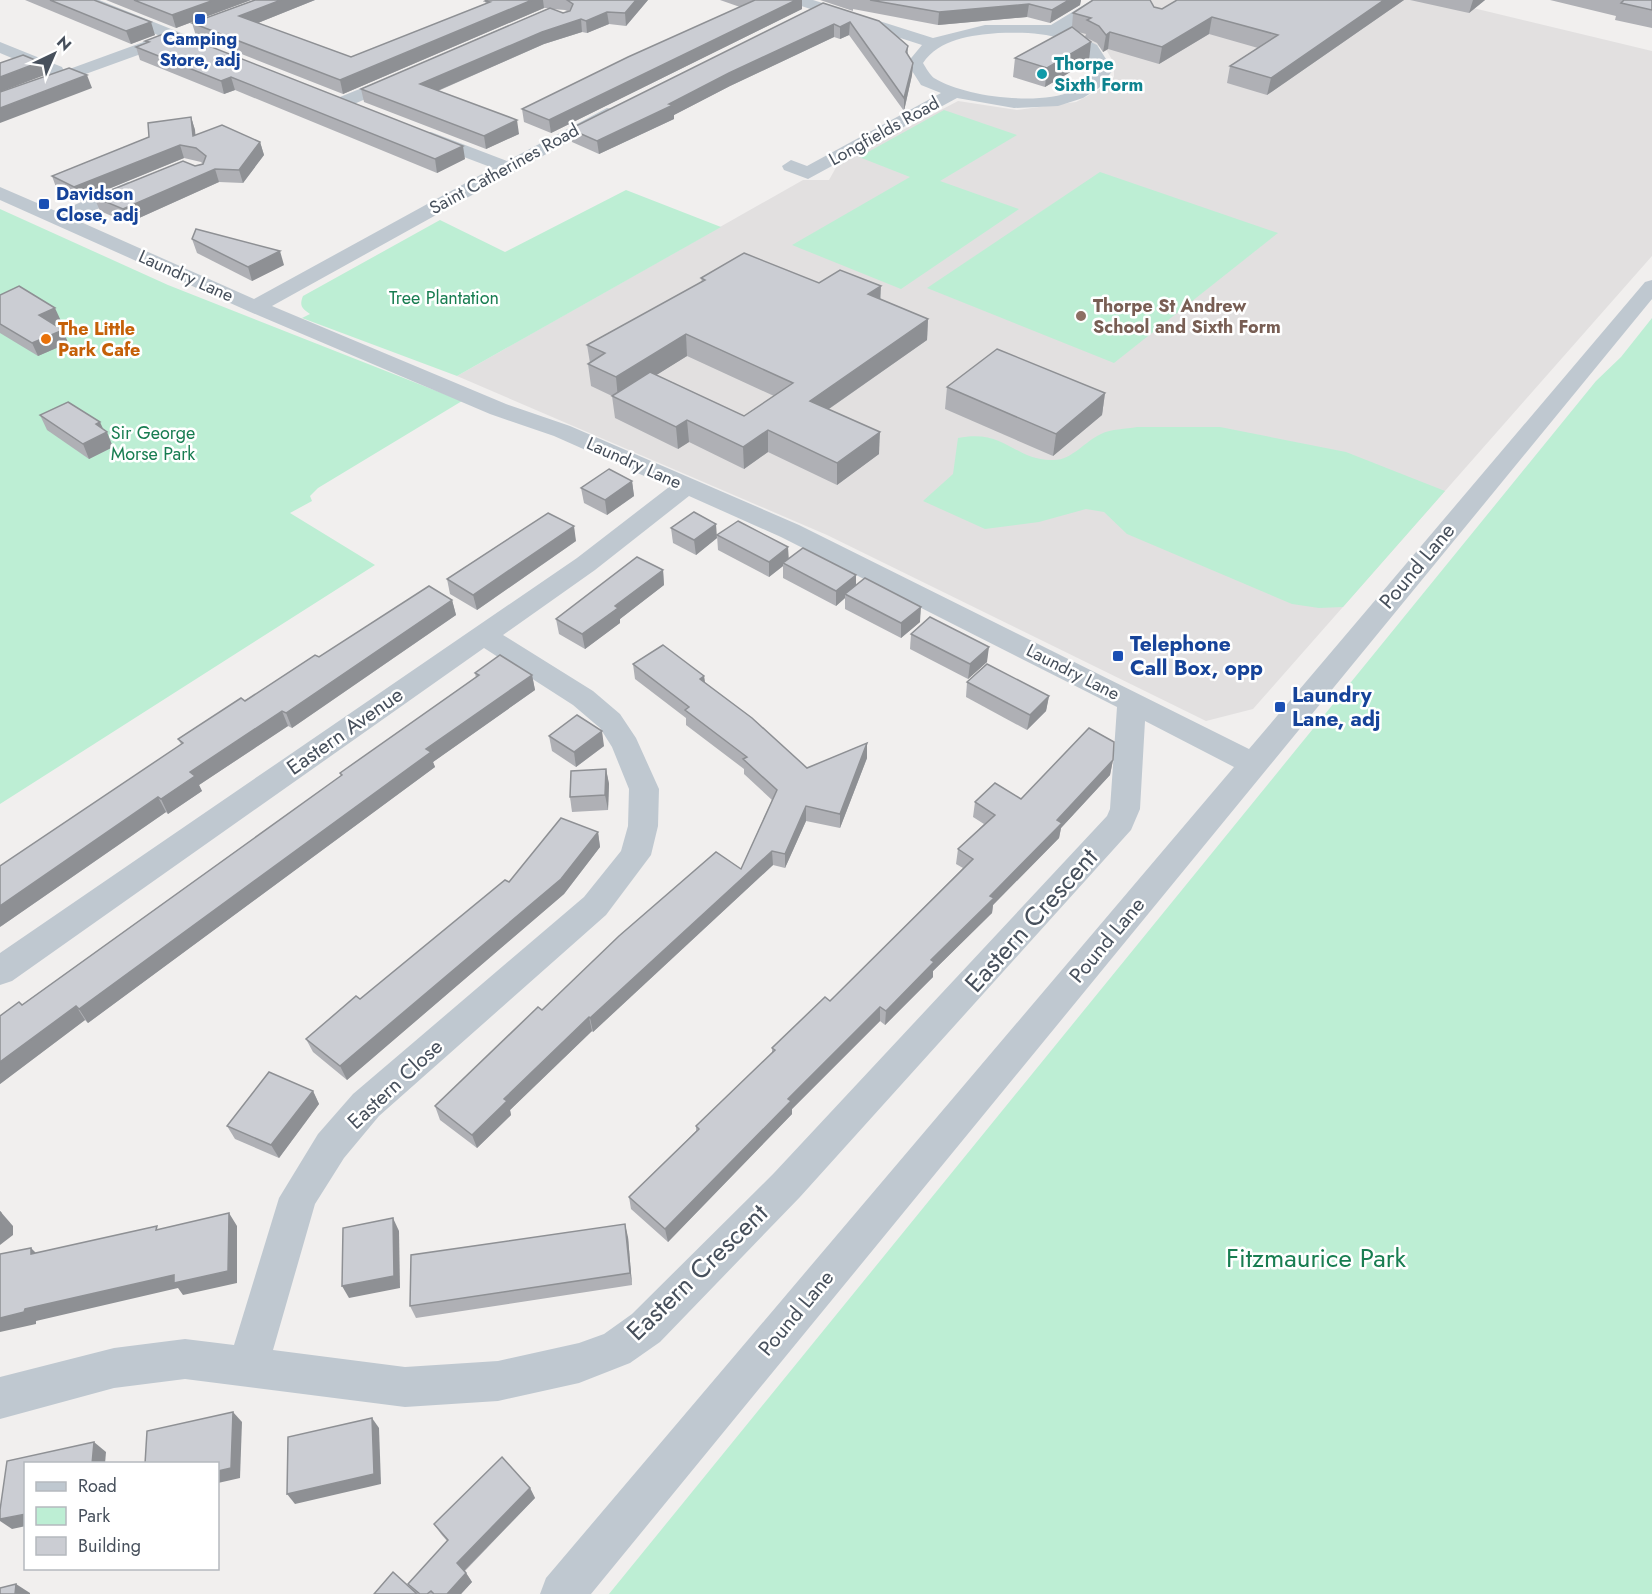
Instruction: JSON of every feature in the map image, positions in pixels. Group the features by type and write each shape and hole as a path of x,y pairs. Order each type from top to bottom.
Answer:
{"street":[{"path":"86,0 218,54"},
{"path":"798,0 935,44"},
{"path":"1053,30 1103,0"},
{"path":"801,18 822,8"},
{"path":"0,100 200,27"},
{"name":"Longfields Road","path":"955,92 927,81 915,63 920,53 935,44 969,31 1007,28 1053,30"},
{"path":"955,92 977,99 1010,104 1050,102 1098,83 1105,70 1099,54 1080,41 1053,30"},
{"path":"0,47 68,76"},
{"path":"363,111 335,100 411,72"},
{"name":"Longfields Road","path":"805,173 955,92"},
{"name":"Saint Catherines Road","path":"255,307 619,107"},
{"path":"407,129 507,167"},
{"path":"57,219 156,177"},
{"name":"Laundry Lane","path":"0,193 255,307 498,409 562,431 790,531 1254,764"},
{"name":"Pound Lane","path":"562,1594 1652,286"},
{"name":"Eastern Avenue","path":"0,971 586,564 686,486"},
{"name":"Eastern Close","path":"247,1368 298,1198 331,1146 366,1105 595,906 635,855 643,826 644,789 626,745 610,721 583,698 483,635"},
{"name":"Eastern Crescent","path":"0,1398 114,1368 185,1359 405,1387 498,1380 579,1363 616,1349 646,1328 787,1185 1120,822 1125,809 1132,702"}],"shaded area":[{"name":"Thorpe St Andrew School and Sixth Form","path":"1123,0 1440,0 1652,51 1652,256 1253,709 1206,721 827,535 457,376 803,180 829,180 838,164 958,101 1017,110 1076,102 1097,91 1114,77 1114,63 1107,51 1070,31"}],"green space":[{"path":"944,110 1017,135 940,181 1019,209 901,289 792,245 910,177 859,157"},
{"path":"1100,172 1278,233 1114,363 927,288"},
{"name":"Tree Plantation","path":"626,190 721,227 457,376 302,318 310,314 302,306 303,296 440,220 505,252"},
{"name":"Sir George Morse Park","path":"0,209 168,285 462,401 318,488 310,496 312,501 290,513 375,565 0,804"},
{"name":"Fitzmaurice Park","path":"1652,318 1652,1594 609,1594 1596,381 1621,357"},
{"path":"1137,427 1220,427 1346,452 1445,491 1343,607 1319,608 1292,604 1127,534 1104,512 1086,509 1039,522 985,529 923,501 953,474 958,438 974,436 988,438 1029,456 1054,460 1073,454 1105,432"}],"building":[{"path":"50,0 94,0 151,22 126,31"},
{"path":"134,0 214,0 172,15"},
{"path":"255,0 281,0 239,16 351,57 490,2 485,1 487,0 532,0 340,80 192,23"},
{"path":"567,0 636,0 625,13 607,12 586,21 581,19 542,32 420,84 517,120 484,136 361,89 550,8 563,13 570,11 573,4"},
{"path":"755,0 796,0 549,120 522,109 628,57"},
{"path":"870,0 1069,0 1052,10 1029,4 939,12"},
{"path":"1093,0 1150,0 1154,7 1162,9 1177,0 1384,0 1271,78 1230,66 1278,35 1212,17 1162,47 1110,32 1106,35 1099,26 1087,20 1091,18 1073,13"},
{"path":"1624,0 1652,0 1652,10 1621,3"},
{"path":"823,3 879,21 908,46 906,52 913,63 904,98 850,22 840,27 834,24 729,73 669,104 673,105 597,141 570,129"},
{"path":"1072,27 1091,42 1047,68 1015,58"},
{"path":"171,31 463,146 435,159 231,77 221,81 136,47"},
{"path":"23,55 40,62 0,77 0,63"},
{"path":"69,68 87,75 0,108 0,92"},
{"path":"191,117 193,136 222,125 260,142 239,170 215,169 123,209 94,197 183,161 195,166 203,164 206,156 196,148 180,145 74,187 52,176 149,137 148,123"},
{"path":"196,229 280,251 248,267 192,239"},
{"path":"744,253 819,283 840,270 881,286 868,294 928,319 810,401 880,432 837,463 768,430 743,447 687,420 676,427 612,396 650,372 744,416 793,383 686,334 616,377 588,364 605,353 587,345 705,280 701,278"},
{"path":"19,286 55,308 39,315 63,330 32,343 0,324 0,295"},
{"path":"997,349 1105,393 1056,434 947,387"},
{"path":"68,402 100,422 96,424 107,432 83,444 40,415"},
{"path":"609,469 632,481 605,500 581,488"},
{"path":"694,512 716,524 694,540 671,528"},
{"path":"548,513 574,526 473,595 447,579"},
{"path":"738,521 788,547 769,562 717,535"},
{"path":"803,548 856,575 836,591 783,563"},
{"path":"637,557 663,570 615,606 618,608 582,634 556,619"},
{"path":"865,578 921,607 901,623 845,594"},
{"path":"429,586 452,600 286,713 282,711 190,772 195,776 161,799 158,797 0,906 0,866 183,743 178,739 241,698 245,701 315,655 319,657"},
{"path":"930,617 989,647 970,664 911,634"},
{"path":"663,645 704,676 700,679 752,718 807,768 867,743 840,814 806,806 785,854 772,851 589,1017 504,1099 507,1101 472,1135 435,1106 538,1007 542,1010 619,936 716,852 741,869 777,790 743,759 747,757 685,710 689,707 633,664"},
{"path":"500,655 532,675 426,749 431,752 79,1009 76,1006 0,1062 0,1016 19,1002 22,1005 342,775 340,773 479,675 475,673"},
{"path":"987,664 1049,696 1030,715 967,682"},
{"path":"577,715 602,731 574,752 549,736"},
{"path":"1089,728 1114,742 1113,760 1057,820 1062,823 990,896 994,898 931,960 934,962 886,1011 880,1007 788,1099 791,1101 665,1229 629,1197 699,1129 696,1126 775,1050 772,1048 825,997 830,1001 973,859 958,849 995,815 975,802 995,783 1021,799"},
{"path":"606,769 605,795 570,797 571,771"},
{"path":"561,818 598,832 561,879 340,1066 306,1039 356,996 360,999 505,880 509,882"},
{"path":"269,1072 313,1091 271,1145 227,1126"},
{"path":"229,1213 228,1271 174,1283 174,1275 25,1309 24,1312 0,1318 0,1254 31,1248 31,1254 157,1226 156,1230"},
{"path":"393,1218 394,1276 342,1286 343,1228"},
{"path":"625,1224 630,1273 410,1306 411,1255"},
{"path":"233,1412 231,1468 219,1471 219,1462 145,1462 147,1431"},
{"path":"372,1418 374,1474 287,1494 288,1437"},
{"path":"94,1442 92,1462 24,1462 24,1514 0,1519 7,1461"},
{"path":"502,1457 530,1488 457,1563 466,1573 447,1594 434,1594 431,1591 427,1594 420,1594 408,1584 448,1540 434,1524"},
{"path":"393,1572 417,1594 374,1594"},
{"path":"16,1584 15,1594 0,1594 0,1588"}],"place":[{"name":"Camping Store, adj","path":"200,19"},
{"name":"Thorpe Sixth Form","path":"1042,74"},
{"name":"Davidson Close, adj","path":"44,204"},
{"name":"Thorpe St Andrew School and Sixth Form","path":"1081,316"},
{"name":"The Little Park Cafe","path":"46,339"},
{"name":"Telephone Call Box, opp","path":"1118,656"},
{"name":"Laundry Lane, adj","path":"1280,707"}]}
